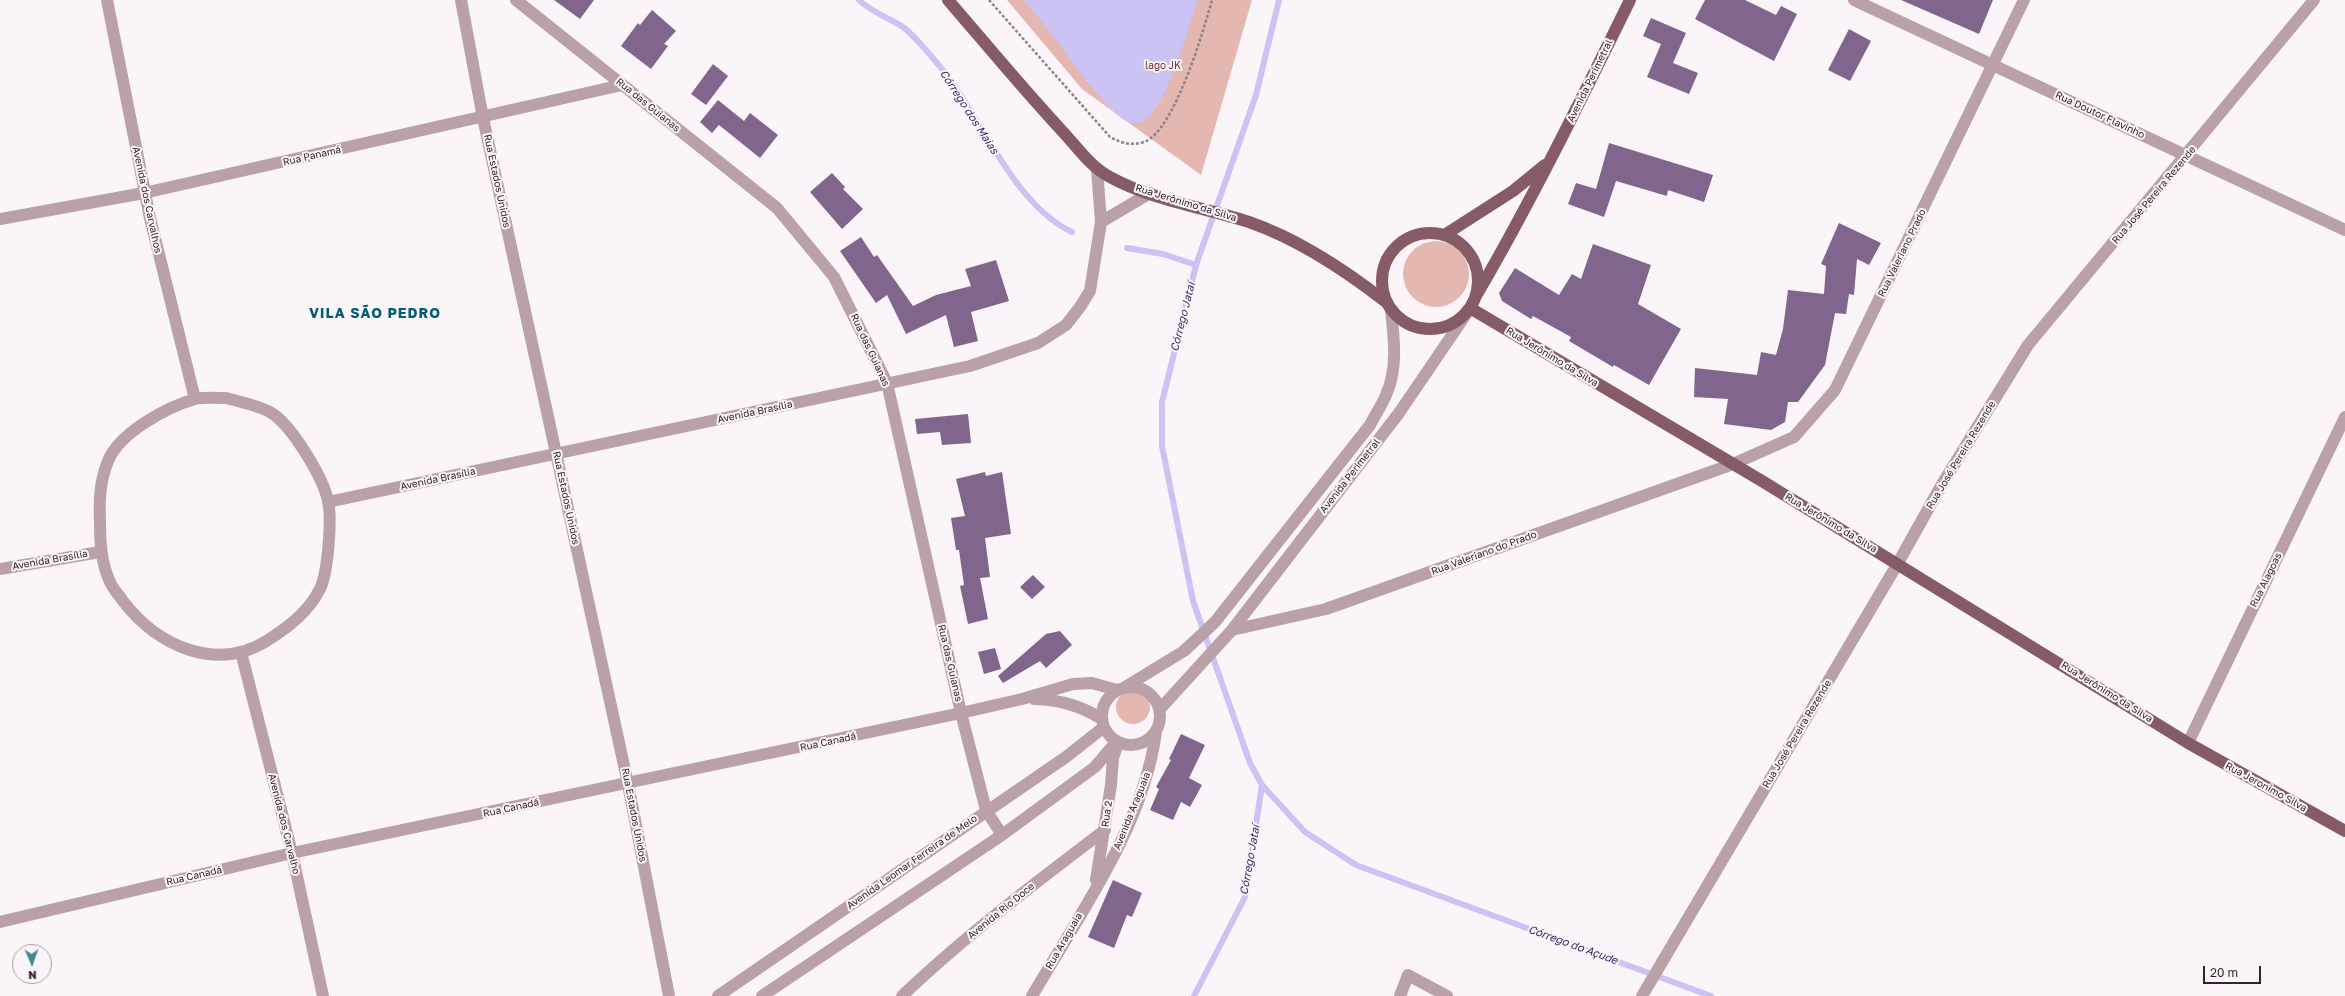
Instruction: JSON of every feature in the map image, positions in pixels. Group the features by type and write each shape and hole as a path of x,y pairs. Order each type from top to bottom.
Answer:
{"main road":[{"name":"Rua Jerônimo da Silva","path":"948,0 1040,107 1097,169 1108,176 1150,193 1188,206 1249,222 1317,255 1357,279 1389,306"},
{"name":"Avenida Perimetral","path":"1476,296 1509,240 1550,162 1630,0"},
{"name":"Avenida Perimetral","path":"1446,234 1513,191 1550,162"},
{"path":"1432,232 1446,234 1459,242 1470,252 1477,266 1479,281 1476,296 1468,310 1448,325 1426,329 1411,325 1389,306 1382,288 1382,274 1386,260 1393,248 1404,239 1418,234 1432,232"},
{"name":"Rua Jerônimo da Silva","path":"1468,310 1733,464 1898,563 2188,743"},
{"name":"Rua Jeronimo Silva","path":"2188,743 2345,831"}],"street":[{"name":"Avenida dos Carvalhos","path":"107,0 144,193 196,399"},
{"name":"Rua Estados Unidos","path":"461,0 483,118 628,784 669,996"},
{"name":"Rua das Guianas","path":"516,0 777,208 834,277 887,384 961,713 986,810 1002,835"},
{"name":"Rua Doutor Flavinho","path":"1854,0 2345,230"},
{"name":"Rua Valeriano Prado","path":"1733,464 1794,436 1835,390 1994,66 2024,0"},
{"name":"Rua José Pereira Rezende","path":"1645,992 1898,563 1941,486 2028,345 2187,156 2314,0"},
{"name":"Rua Panamá","path":"0,219 144,193 483,118 622,85"},
{"name":"Avenida Brasília","path":"328,502 557,455 970,366 1038,343 1066,325 1090,291 1101,222 1097,169"},
{"path":"1101,222 1150,193"},
{"name":"Avenida Perimetral","path":"1121,688 1166,663 1202,635 1226,608 1370,425 1386,395 1393,371 1394,336 1389,306"},
{"name":"Avenida Perimetral","path":"1160,709 1229,632 1399,413 1468,310"},
{"path":"226,398 270,412 292,431 319,478 328,502 329,558 321,587 310,608 286,628 261,644 241,652 225,656 184,649 156,634 133,613 110,583 100,552 99,489 109,458 125,438 146,422 196,399 226,398"},
{"name":"Rua Alagoas","path":"2188,743 2345,417"},
{"name":"Rua Valeriano do Prado","path":"1229,632 1326,609 1733,464"},
{"path":"1290,526 1304,536"},
{"name":"Avenida Brasília","path":"0,569 100,552"},
{"name":"Avenida dos Carvalho","path":"241,652 292,853 323,996"},
{"name":"Rua Canadá","path":"0,922 292,853 628,784 961,713 1022,699 1073,684 1092,683 1121,688"},
{"path":"1121,688 1143,689 1157,701 1160,709 1159,724 1156,731 1143,742 1126,744 1118,742 1109,735 1103,723 1105,702 1121,688"},
{"name":"Rua Canadá","path":"1022,699 1066,702 1084,708 1103,723"},
{"name":"Avenida Leomar Ferreira de Melo","path":"718,996 986,810 1066,757 1103,723"},
{"name":"Avenida Araguaia","path":"1095,887 1119,846 1147,778 1153,755 1156,731"},
{"path":"762,996 1002,835 1095,767 1118,742"},
{"name":"Rua 2","path":"1095,887 1105,830 1113,758 1118,742"},
{"name":"Avenida Rio Doce","path":"902,996 932,968 1022,893 1105,830"},
{"name":"Rua Araguaia","path":"1032,996 1095,887"},
{"path":"1400,996 1408,975 1447,996"}],"path":[{"path":"989,0 1110,137 1124,144 1145,142 1157,132 1174,105 1200,39 1212,0"}],"green space":[{"name":"lago JK","path":"1007,0 1252,0 1201,175 1082,89"},
{"path":"1436,241 1449,244 1459,251 1466,261 1469,274 1466,287 1459,297 1449,304 1436,307 1423,304 1413,297 1406,287 1403,274 1406,261 1413,251 1423,244"},
{"path":"1136,690 1143,692 1148,697 1150,707 1148,717 1143,722 1130,724 1123,722 1118,717 1116,704 1118,697 1123,692"}],"shaded area":[{"path":"1023,0 1197,0 1175,68 1167,87 1158,104 1149,116 1140,123 1133,123 1128,122 1119,116 1098,95 1047,28"}],"building":[{"path":"554,0 594,0 580,19"},
{"path":"1705,0 1745,0 1776,15 1781,6 1797,14 1774,61 1695,19"},
{"path":"1901,0 1993,0 1979,34"},
{"path":"652,10 676,31 664,44 668,46 651,69 621,46 638,23 640,25"},
{"path":"1651,18 1686,33 1673,63 1698,73 1689,94 1647,77 1661,44 1643,36"},
{"path":"1849,29 1871,41 1850,81 1828,70"},
{"path":"713,64 728,76 706,105 691,94"},
{"path":"718,100 744,121 750,113 778,135 760,158 719,125 712,133 700,122"},
{"path":"1609,143 1713,175 1704,202 1668,190 1667,196 1616,181 1604,217 1568,204 1576,183 1596,189"},
{"path":"832,173 845,187 843,189 863,209 842,229 810,192"},
{"path":"1839,223 1881,243 1869,265 1857,259 1854,295 1849,294 1846,314 1835,313 1825,365 1798,402 1788,402 1785,422 1771,430 1724,424 1728,399 1694,397 1695,368 1757,375 1761,352 1776,355 1783,329 1788,290 1824,294 1826,266 1821,264"},
{"path":"861,237 874,257 877,255 913,306 936,295 971,286 965,269 996,260 1009,301 971,312 978,341 954,347 946,315 906,334 887,295 876,303 840,251"},
{"path":"1593,244 1651,265 1638,304 1681,329 1649,385 1614,365 1613,367 1569,341 1571,337 1533,316 1531,319 1502,301 1499,293 1515,268 1559,295 1572,274 1581,279"},
{"path":"968,414 971,443 942,445 940,432 917,434 915,419"},
{"path":"985,472 986,476 1002,472 1011,534 985,538 990,577 980,578 988,619 968,624 960,586 964,585 959,550 956,550 951,518 965,516 956,479"},
{"path":"1033,575 1045,587 1032,599 1020,587"},
{"path":"1060,631 1072,645 1046,668 1040,661 1003,683 998,676 1046,634"},
{"path":"995,648 1001,669 984,674 978,652"},
{"path":"1181,734 1205,745 1189,778 1202,785 1190,807 1181,802 1173,820 1150,810 1159,789 1156,787 1171,760 1169,759"},
{"path":"1113,880 1142,893 1132,917 1127,915 1114,948 1088,937"}],"waterway":[{"name":"Córrego dos Maias","path":"859,0 875,12 903,27 918,41 957,89 1015,181 1032,202 1051,219 1072,232"},
{"name":"Córrego Jataí","path":"1279,0 1256,95 1196,265 1162,402 1162,446 1193,601 1250,763 1262,785 1305,832 1356,865 1711,996"},
{"name":"Córrego dos Maias","path":"1127,248 1163,254 1196,265"},
{"name":"Córrego Jataí","path":"1194,996 1245,897 1262,785"}],"district":[{"name":"VILA SÃO PEDRO","path":"375,314"}],"water label":[{"name":"Córrego do Açude","path":"1573,945"}]}
